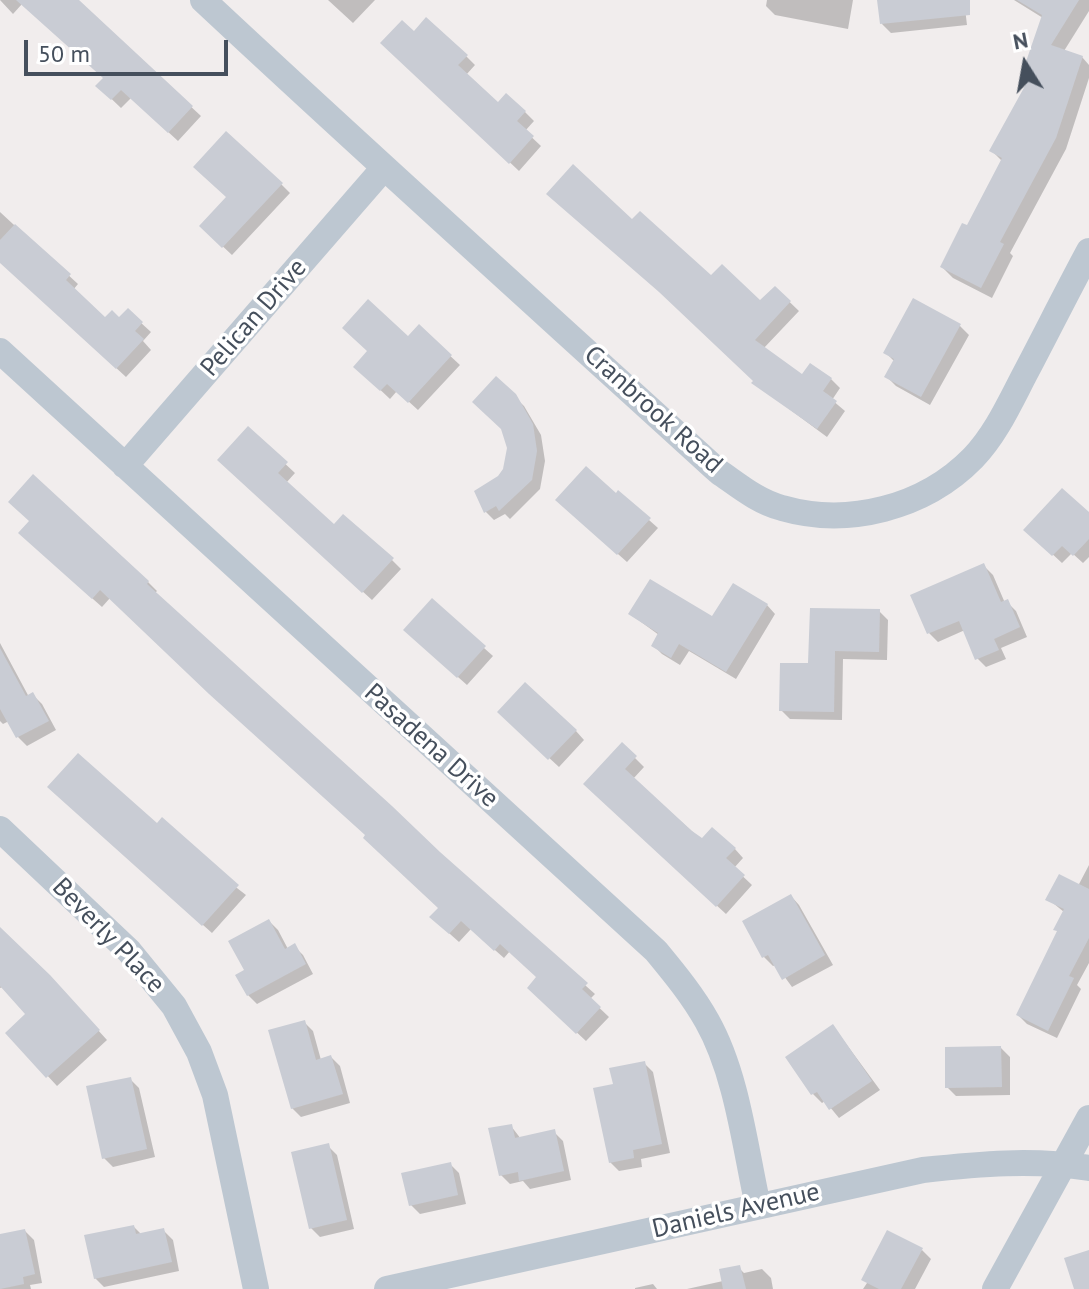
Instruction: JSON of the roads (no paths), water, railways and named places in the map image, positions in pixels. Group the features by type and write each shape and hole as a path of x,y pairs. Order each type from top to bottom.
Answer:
{"street":[{"name":"Cranbrook Road","path":"203,0 383,169 719,472 751,494 779,508 815,515 849,516 894,506 919,497 973,458 998,426 1089,251"},
{"name":"Pelican Drive","path":"125,466 383,169"},
{"name":"Pasadena Drive","path":"0,351 656,951 686,987 708,1023 727,1066 758,1206"},
{"name":"Beverly Place","path":"0,829 129,951 174,1006 199,1052 215,1095 256,1289"},
{"path":"995,1289 1076,1166 1089,1118"},
{"name":"Daniels Avenue","path":"387,1289 458,1281 758,1206 923,1170 989,1162 1076,1166"}]}
